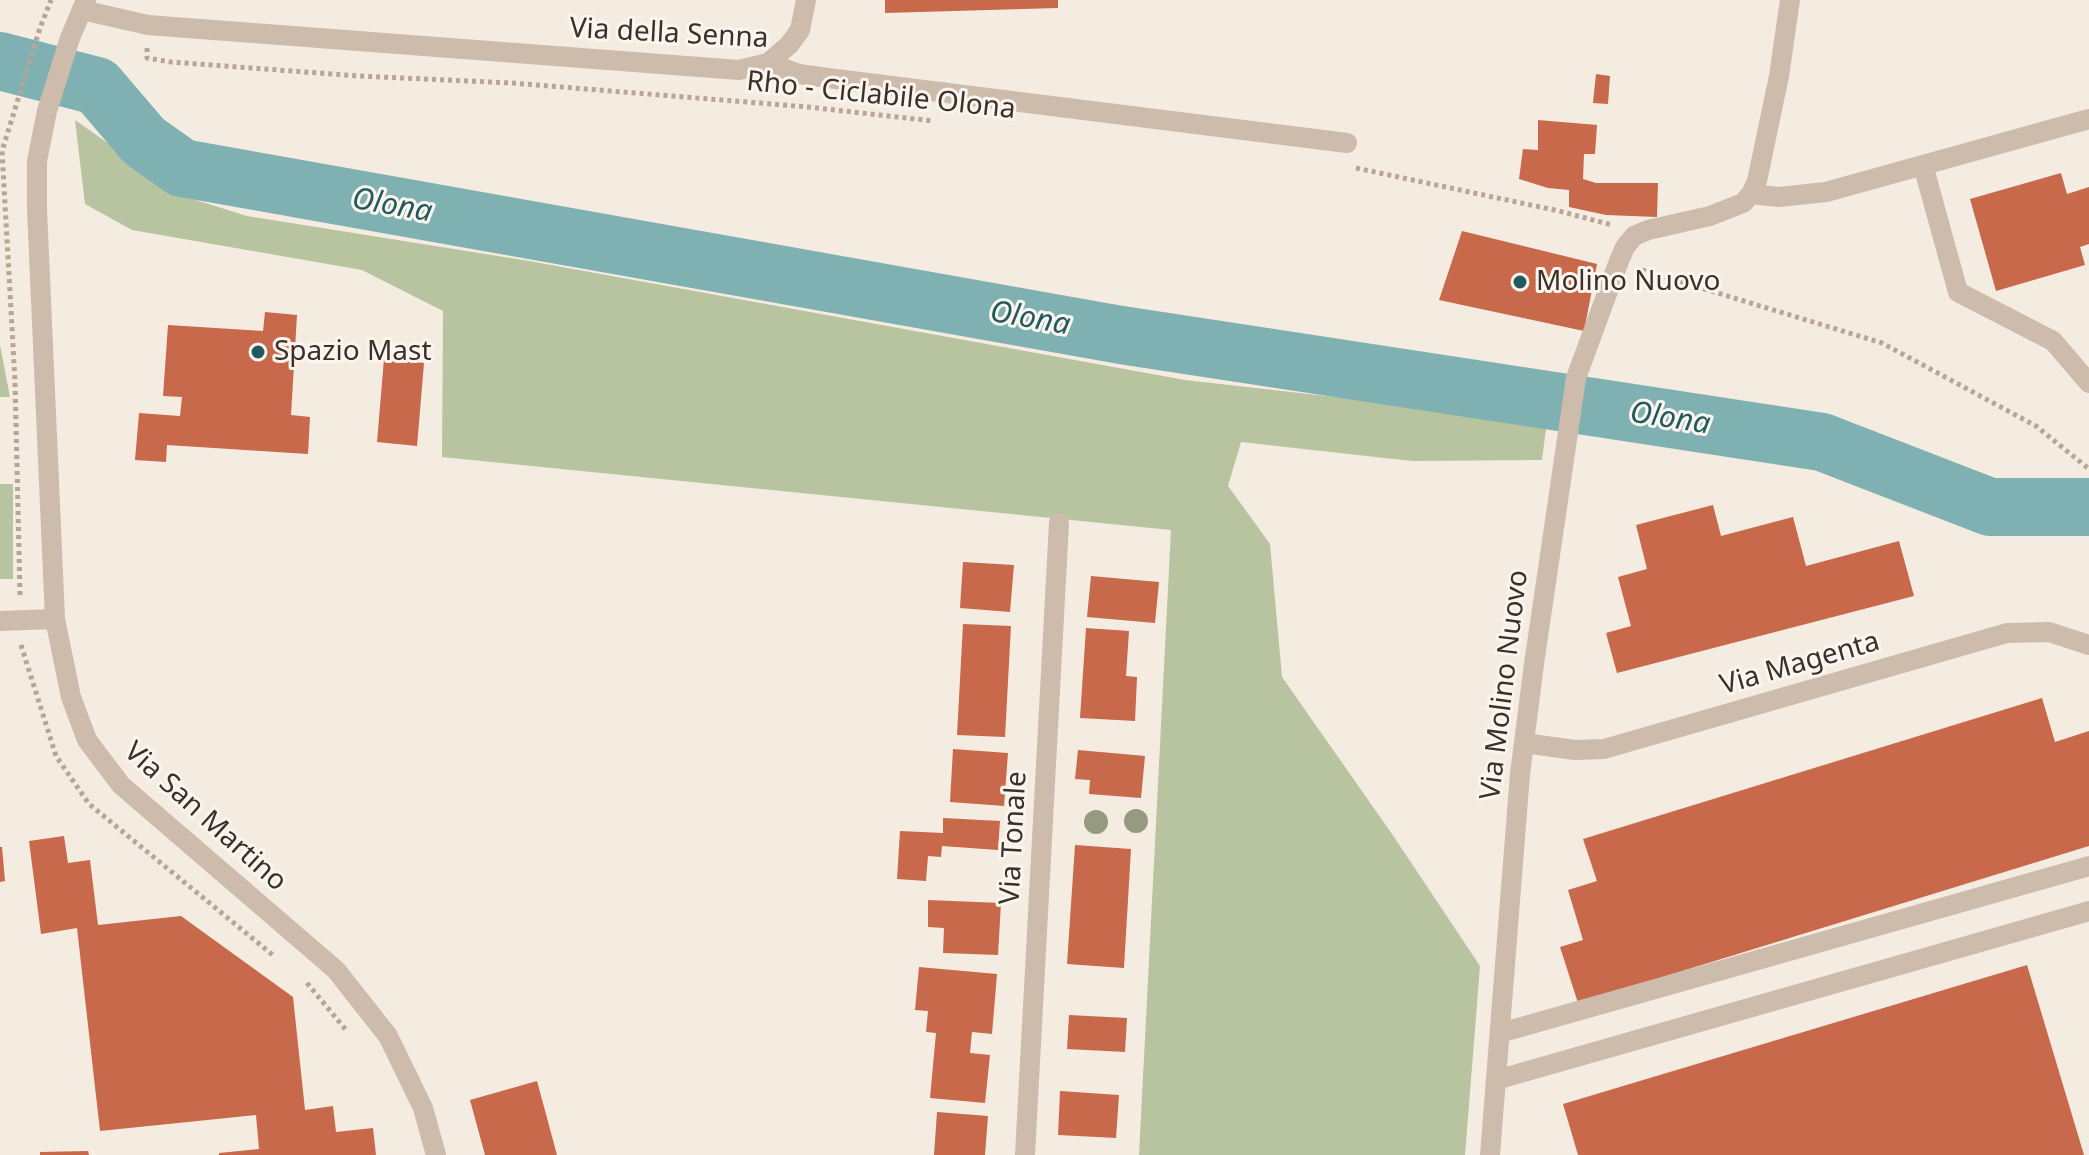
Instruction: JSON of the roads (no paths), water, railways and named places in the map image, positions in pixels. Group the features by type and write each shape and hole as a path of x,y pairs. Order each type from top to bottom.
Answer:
{"street":[{"path":"768,63 789,45 800,30 806,0"},
{"path":"1790,0 1777,89 1757,181 1751,194 1779,197 1826,192 2089,119"},
{"name":"Via della Senna","path":"84,5 148,25 739,70 768,63 799,74 1347,143"},
{"name":"Via San Martino","path":"84,5 47,111 37,161 55,619 71,697 87,740 121,785 336,970 388,1036 423,1108 436,1155"},
{"path":"1923,165 1958,292 2053,341 2089,383"},
{"name":"Via Molino Nuovo","path":"1490,1155 1524,743 1576,378 1619,261 1634,236 1710,216 1743,203 1751,194"},
{"name":"Via Tonale","path":"1025,1155 1059,523"},
{"path":"10,620 55,619"},
{"name":"Via Magenta","path":"1524,743 1575,750 1604,749 2007,633 2049,632 2089,645"},
{"path":"1500,1033 2089,866"},
{"path":"1496,1080 2089,911"}],"waterway":[{"name":"Olona","path":"0,61 97,86 144,141 182,168 1121,335 1822,442 1990,507 2089,507"}],"place":[{"name":"Molino Nuovo","path":"1520,282"},
{"name":"Spazio Mast","path":"258,352"}]}
